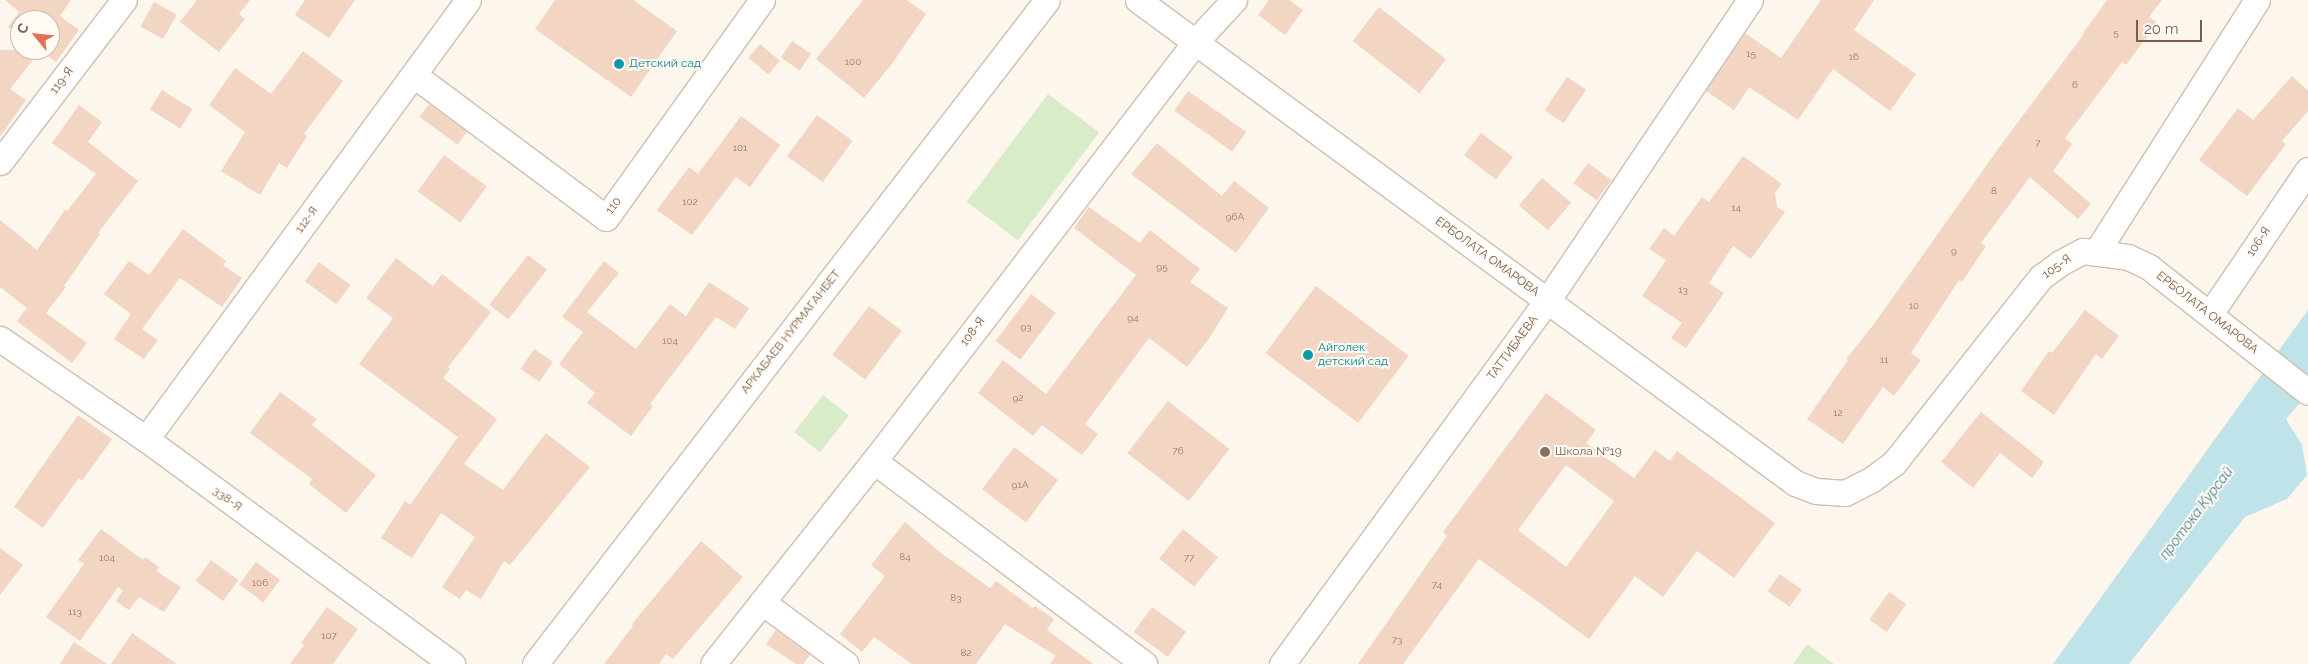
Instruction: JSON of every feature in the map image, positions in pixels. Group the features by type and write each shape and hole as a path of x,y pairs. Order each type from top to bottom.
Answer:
{"street":[{"name":"119-Я","path":"0,162 124,0"},
{"name":"112-Я","path":"146,439 468,0"},
{"name":"110","path":"414,75 606,218 762,0"},
{"name":"АРКАБАЕВ НУРМАГАНБЕТ","path":"535,664 1047,0"},
{"name":"ЕРБОЛАТА ОМАРОВА","path":"1138,0 1795,483 1816,491 1845,492"},
{"name":"108-Я","path":"714,664 874,460 1196,41 1234,0"},
{"name":"ТАТТИБАЕВА","path":"1282,664 1547,301 1750,0"},
{"path":"2097,251 2257,0"},
{"name":"106-Я","path":"2210,314 2308,170"},
{"name":"105-Я","path":"1845,492 1872,479 1894,463 2041,277 2060,263 2083,251 2097,251"},
{"name":"ЕРБОЛАТА ОМАРОВА","path":"2097,251 2128,257 2149,268 2308,392"},
{"name":"338-Я","path":"0,339 146,439 452,664"},
{"path":"874,460 1144,664"},
{"path":"762,602 846,664"}],"green space":[{"path":"1048,94 1099,133 1018,240 967,202"},
{"path":"823,395 849,415 820,452 794,432"},
{"path":"1807,644 1834,664 1793,664"}],"water":[{"name":"протока Курсай","path":"2308,310 2308,393 2286,419 2302,445 2307,475 2287,499 2245,517 2129,664 2053,664"}],"building":[{"path":"5,0 71,0 60,16 60,10 17,10"},
{"path":"197,0 250,0 239,14 245,19 219,52 180,22"},
{"path":"305,0 355,0 329,38 295,15"},
{"name":"Детский сад","path":"555,0 633,0 677,31 631,97 535,29"},
{"path":"863,0 907,0 926,14 891,65 864,98 816,59"},
{"path":"1269,0 1289,0 1303,10 1285,35 1258,15"},
{"path":"1821,0 1874,0 1854,30 1916,74 1890,111 1833,69 1798,120 1749,87 1734,110 1706,91 1745,33 1781,58"},
{"path":"2107,0 2162,0 2149,17 2157,23 2126,65 2122,62 2065,138 2072,144 2053,171 2091,204 2078,219 2030,177 1981,243 1986,246 1962,282 1959,280 1911,353 1921,360 1894,396 1883,387 1843,444 1807,419 1848,360 1846,359 1874,324 2003,142 2084,34"},
{"path":"154,2 177,15 163,39 140,26"},
{"path":"1379,7 1446,59 1420,93 1353,41"},
{"path":"60,16 79,30 60,56"},
{"path":"792,41 811,54 800,70 781,58"},
{"path":"760,44 780,61 768,75 748,58"},
{"path":"0,50 10,50 10,60 33,60 10,89 26,100 0,137"},
{"path":"303,51 343,81 304,134 307,136 287,168 279,163 260,195 221,171 245,132 209,105 235,68 271,94"},
{"path":"2292,76 2308,91 2308,111 2282,141 2286,144 2247,196 2199,160 2238,108 2253,120"},
{"path":"1567,77 1586,90 1564,123 1545,110"},
{"path":"162,90 193,109 180,129 150,110"},
{"path":"1188,91 1246,132 1232,151 1174,111"},
{"path":"429,104 467,132 458,145 420,117"},
{"path":"79,105 102,122 88,142 138,181 98,233 100,234 64,286 66,287 46,313 87,343 72,363 17,321 27,308 0,287 0,220 37,250 65,210 67,211 96,174 52,143"},
{"path":"817,115 853,141 823,182 787,156"},
{"path":"741,116 780,145 750,187 736,177 692,235 657,210 689,167 698,174"},
{"path":"1481,133 1513,157 1496,179 1464,155"},
{"path":"1157,143 1222,196 1234,181 1269,208 1236,253 1131,174"},
{"path":"444,155 487,186 460,223 418,191"},
{"path":"1743,156 1782,184 1775,193 1777,207 1785,212 1751,259 1733,246 1709,283 1724,293 1686,348 1671,338 1682,323 1642,296 1666,260 1649,249 1664,228 1674,236 1702,197 1709,202"},
{"path":"1588,163 1611,180 1597,200 1573,183"},
{"path":"1542,178 1571,202 1548,230 1519,206"},
{"path":"1089,207 1140,243 1150,230 1200,269 1190,282 1228,308 1208,340 1187,367 1149,338 1085,424 1098,434 1082,455 1042,425 1033,436 978,393 1003,360 1046,394 1136,275 1074,228"},
{"path":"183,229 226,261 223,265 242,278 222,307 180,278 142,329 158,340 144,359 114,339 131,314 104,294 129,261 149,275"},
{"path":"528,255 547,270 508,319 489,305"},
{"path":"396,258 433,286 442,274 491,312 448,367 450,369 443,378 497,419 464,464 503,490 546,433 590,467 510,565 504,561 481,599 466,590 460,599 442,587 475,537 441,513 412,558 381,538 405,501 410,505 458,437 359,364 393,318 366,298"},
{"path":"604,261 619,273 587,312 636,349 670,304 686,316 709,282 749,308 735,329 716,317 650,404 653,406 631,436 587,403 595,393 559,364 583,332 562,317"},
{"path":"319,262 351,285 336,304 305,281"},
{"name":"Айголек детский сад","path":"1316,286 1409,356 1358,423 1265,353"},
{"path":"1031,294 1056,313 1020,360 995,341"},
{"path":"869,306 902,331 865,379 832,355"},
{"path":"2085,310 2119,336 2102,359 2096,354 2054,415 2021,391 2049,351 2052,353"},
{"path":"534,349 553,362 540,382 521,369"},
{"path":"280,392 317,419 312,425 376,475 346,513 309,484 312,479 250,433"},
{"name":"Школа №19","path":"1546,393 1596,430 1586,443 1634,478 1655,450 1670,461 1677,451 1775,523 1734,578 1697,551 1663,597 1635,576 1589,639 1479,559 1403,664 1358,664 1447,536 1443,532","holes":["1566,465 1614,501 1566,567 1518,530"]},
{"path":"1168,401 1229,449 1189,501 1127,453"},
{"path":"1981,412 2044,462 2032,478 2000,453 1973,488 1941,462"},
{"path":"78,415 112,439 82,481 79,478 43,528 14,507"},
{"path":"1014,447 1058,480 1026,522 982,489"},
{"path":"905,522 937,550 990,588 996,581 1033,608 1035,606 1054,619 1047,630 1093,664 1050,664 1056,656 1005,624 976,664 912,664 874,637 862,652 840,634 885,576 871,565"},
{"path":"101,529 143,560 145,557 159,567 156,571 181,587 164,612 139,597 129,610 116,601 123,590 118,587 80,641 46,617 84,564 78,560"},
{"path":"1183,529 1218,557 1194,587 1159,559"},
{"path":"701,541 743,577 673,659 666,654 659,664 604,664 633,626 632,624"},
{"path":"0,548 23,565 0,595"},
{"path":"211,560 239,580 223,601 196,581"},
{"path":"256,562 280,580 263,602 239,584"},
{"path":"1780,574 1802,590 1789,607 1768,591"},
{"path":"1889,592 1906,604 1887,632 1869,620"},
{"path":"327,607 358,629 333,664 290,664 304,645 301,643"},
{"path":"1152,607 1186,632 1168,657 1134,632"},
{"path":"776,630 810,655 803,664 796,664 766,644"},
{"path":"132,633 177,664 111,664"},
{"path":"74,642 107,664 60,664"}],"place":[{"name":"Детский сад","path":"619,64"},
{"name":"Айголек детский сад","path":"1308,355"},
{"name":"Школа №19","path":"1545,452"}]}
